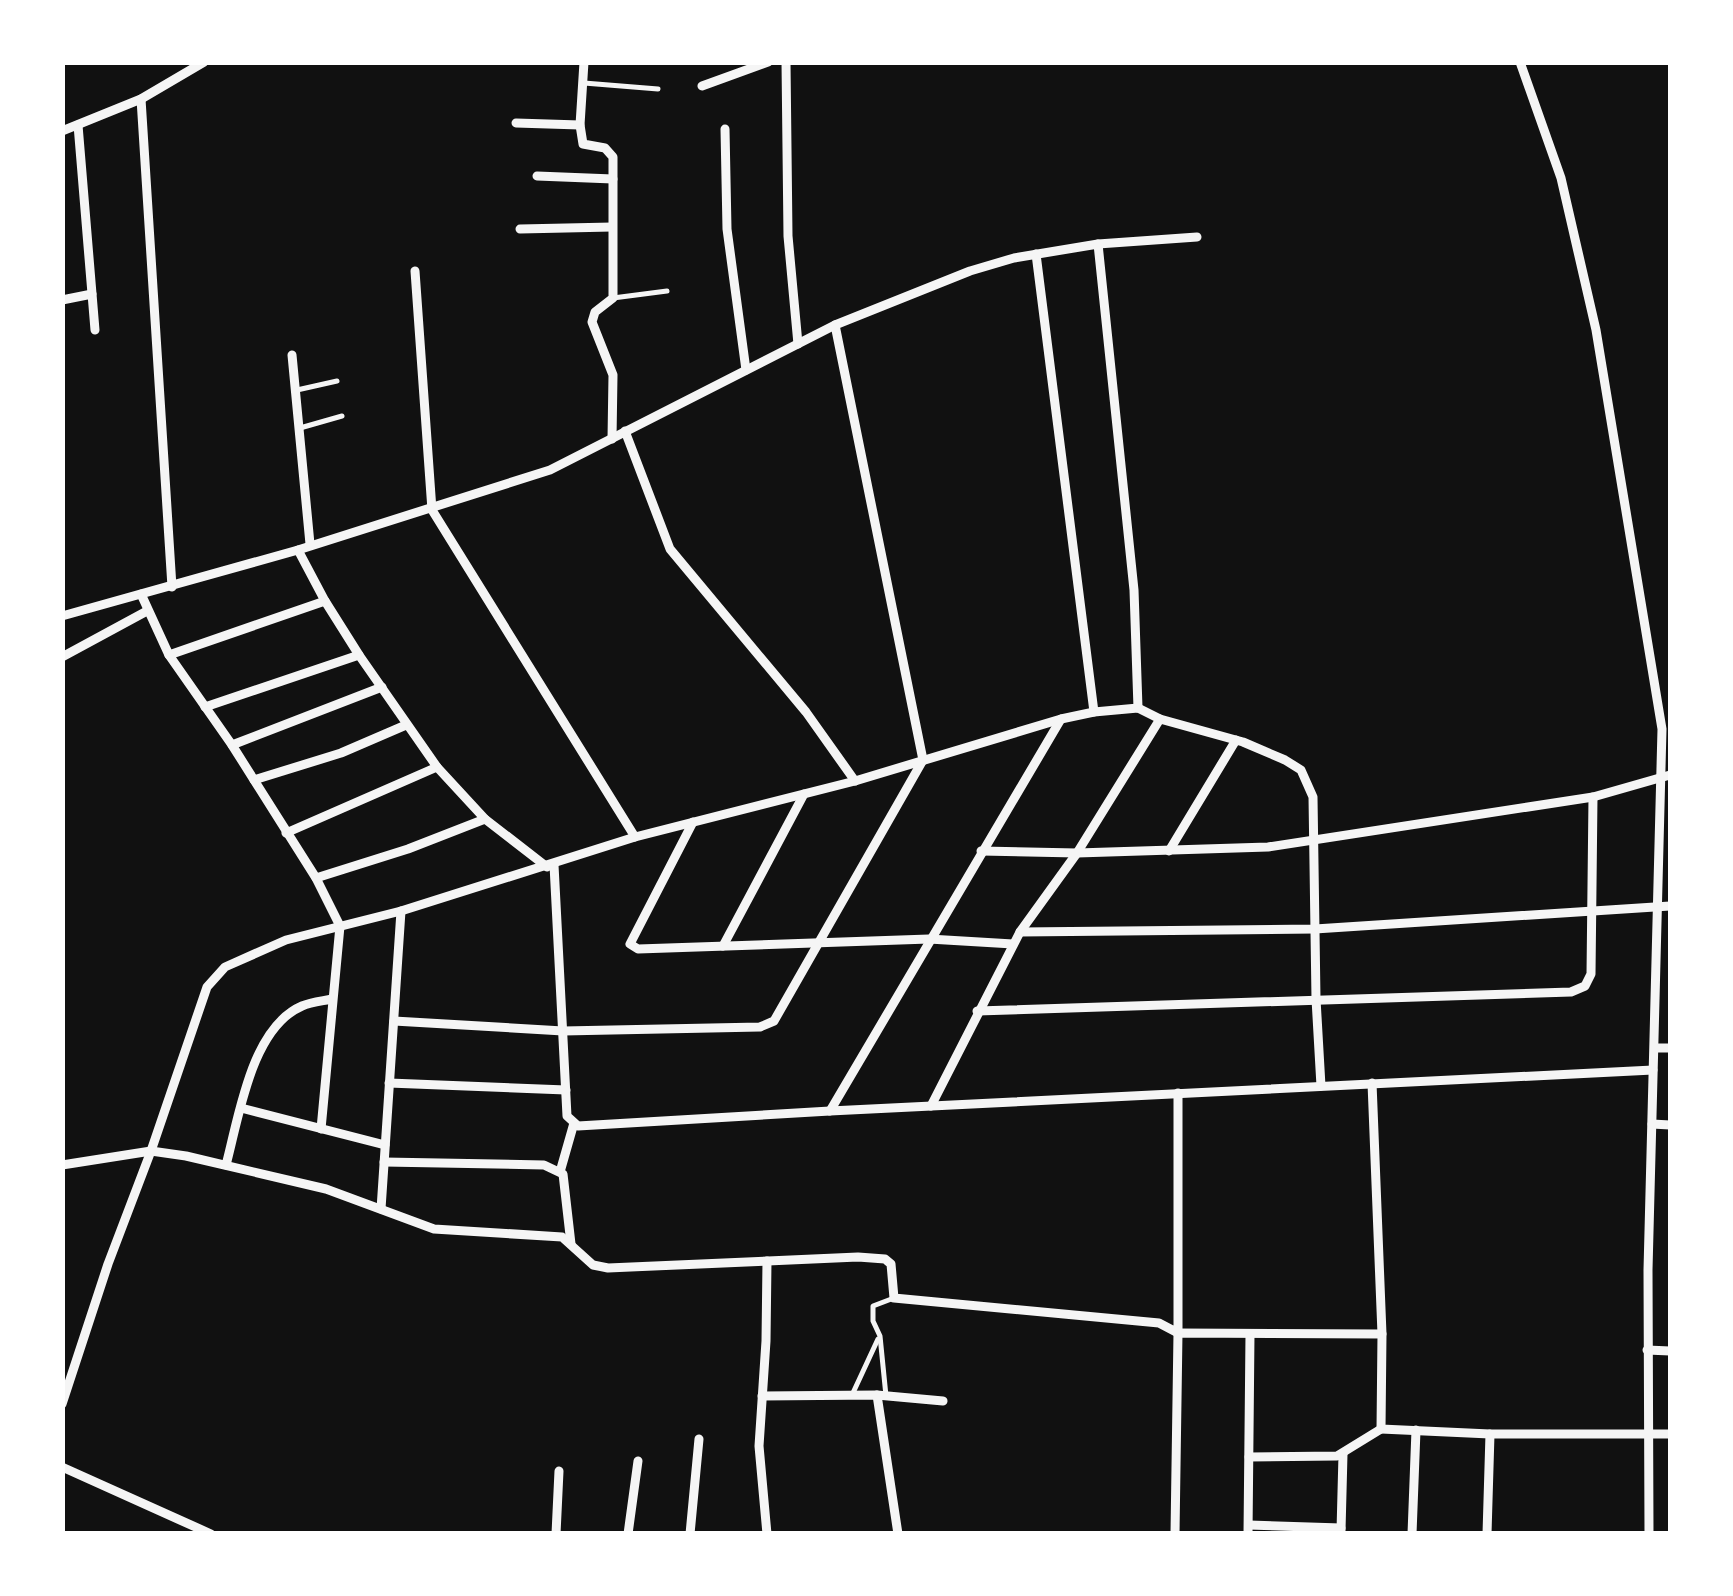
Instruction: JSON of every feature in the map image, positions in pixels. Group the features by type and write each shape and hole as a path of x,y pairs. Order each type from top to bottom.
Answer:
{"street":[{"path":"62,131 140,99 204,62"},
{"path":"584,62 580,125 583,144 606,148 613,157 613,298 595,312 592,322 613,376 612,439"},
{"path":"702,86 768,62"},
{"path":"786,62 788,236 798,344"},
{"path":"1520,62 1561,178 1596,330 1667,776 1653,1070 1646,1434 1649,1534"},
{"path":"140,99 172,587"},
{"path":"516,124 580,125"},
{"path":"78,125 96,330"},
{"path":"725,129 727,229 746,370"},
{"path":"538,176 612,179"},
{"path":"520,228 612,227"},
{"path":"62,616 432,510 550,470 834,325 970,271 1036,254 1098,244 1197,236"},
{"path":"1098,244 1134,590 1138,708"},
{"path":"1036,254 1094,712"},
{"path":"415,270 432,510 635,838"},
{"path":"62,300 92,294"},
{"path":"394,1021 563,1031 760,1028 774,1021 923,760 834,325"},
{"path":"292,355 310,544"},
{"path":"624,431 670,549 806,712 855,780"},
{"path":"298,550 358,655 438,768 485,820 550,866"},
{"path":"141,594 169,655 316,878 340,926 321,1128"},
{"path":"169,655 324,601"},
{"path":"62,658 147,611"},
{"path":"205,707 358,655"},
{"path":"232,746 382,688"},
{"path":"62,1404 207,987 225,967 286,940 402,912 635,838 855,780 1061,719 1138,708 1160,719 1236,740 1301,770 1313,797 1321,1086"},
{"path":"830,1111 1061,719"},
{"path":"931,1106 1020,932 1077,853 1160,719"},
{"path":"254,780 341,753 406,725"},
{"path":"1169,851 1236,740"},
{"path":"286,833 438,768"},
{"path":"981,851 1169,851 1314,841 1593,797 1667,776"},
{"path":"723,946 804,794"},
{"path":"977,1011 1571,992 1585,986 1591,974 1593,797"},
{"path":"316,878 408,850 485,820"},
{"path":"693,822 630,944 638,949 930,939 1014,944"},
{"path":"550,866 567,1116 574,1123 1653,1070"},
{"path":"1020,932 1315,928 1670,906"},
{"path":"381,1209 402,912"},
{"path":"226,1165 258,1051 272,1031 300,1007 332,999"},
{"path":"1655,1048 1670,1048"},
{"path":"389,1083 566,1090"},
{"path":"1372,1083 1382,1334 1380,1428"},
{"path":"1175,1534 1178,1093"},
{"path":"241,1108 385,1144"},
{"path":"560,1172 574,1123"},
{"path":"1652,1124 1670,1125"},
{"path":"62,1164 151,1151 226,1165 326,1189 434,1230 562,1237 592,1265 608,1268 885,1259 891,1264 894,1298 1160,1323 1178,1333 1382,1334"},
{"path":"384,1162 544,1165 560,1172 571,1244"},
{"path":"767,1261 759,1446 767,1534"},
{"path":"1250,1334 1248,1529 1341,1531 1343,1454"},
{"path":"1647,1350 1670,1351"},
{"path":"762,1396 882,1395 943,1401"},
{"path":"882,1395 898,1534"},
{"path":"1249,1457 1343,1454 1380,1428 1490,1434 1670,1434"},
{"path":"1412,1534 1416,1430"},
{"path":"1487,1534 1490,1434"},
{"path":"690,1534 699,1439"},
{"path":"628,1534 638,1461"},
{"path":"62,1467 211,1534"},
{"path":"556,1534 558,1470"}],"lane":[{"path":"584,83 658,89"},
{"path":"613,298 667,291"},
{"path":"297,390 337,381"},
{"path":"300,428 342,416"},
{"path":"882,1395 880,1336 873,1322 874,1306 894,1298"},
{"path":"852,1395 880,1336"}]}
